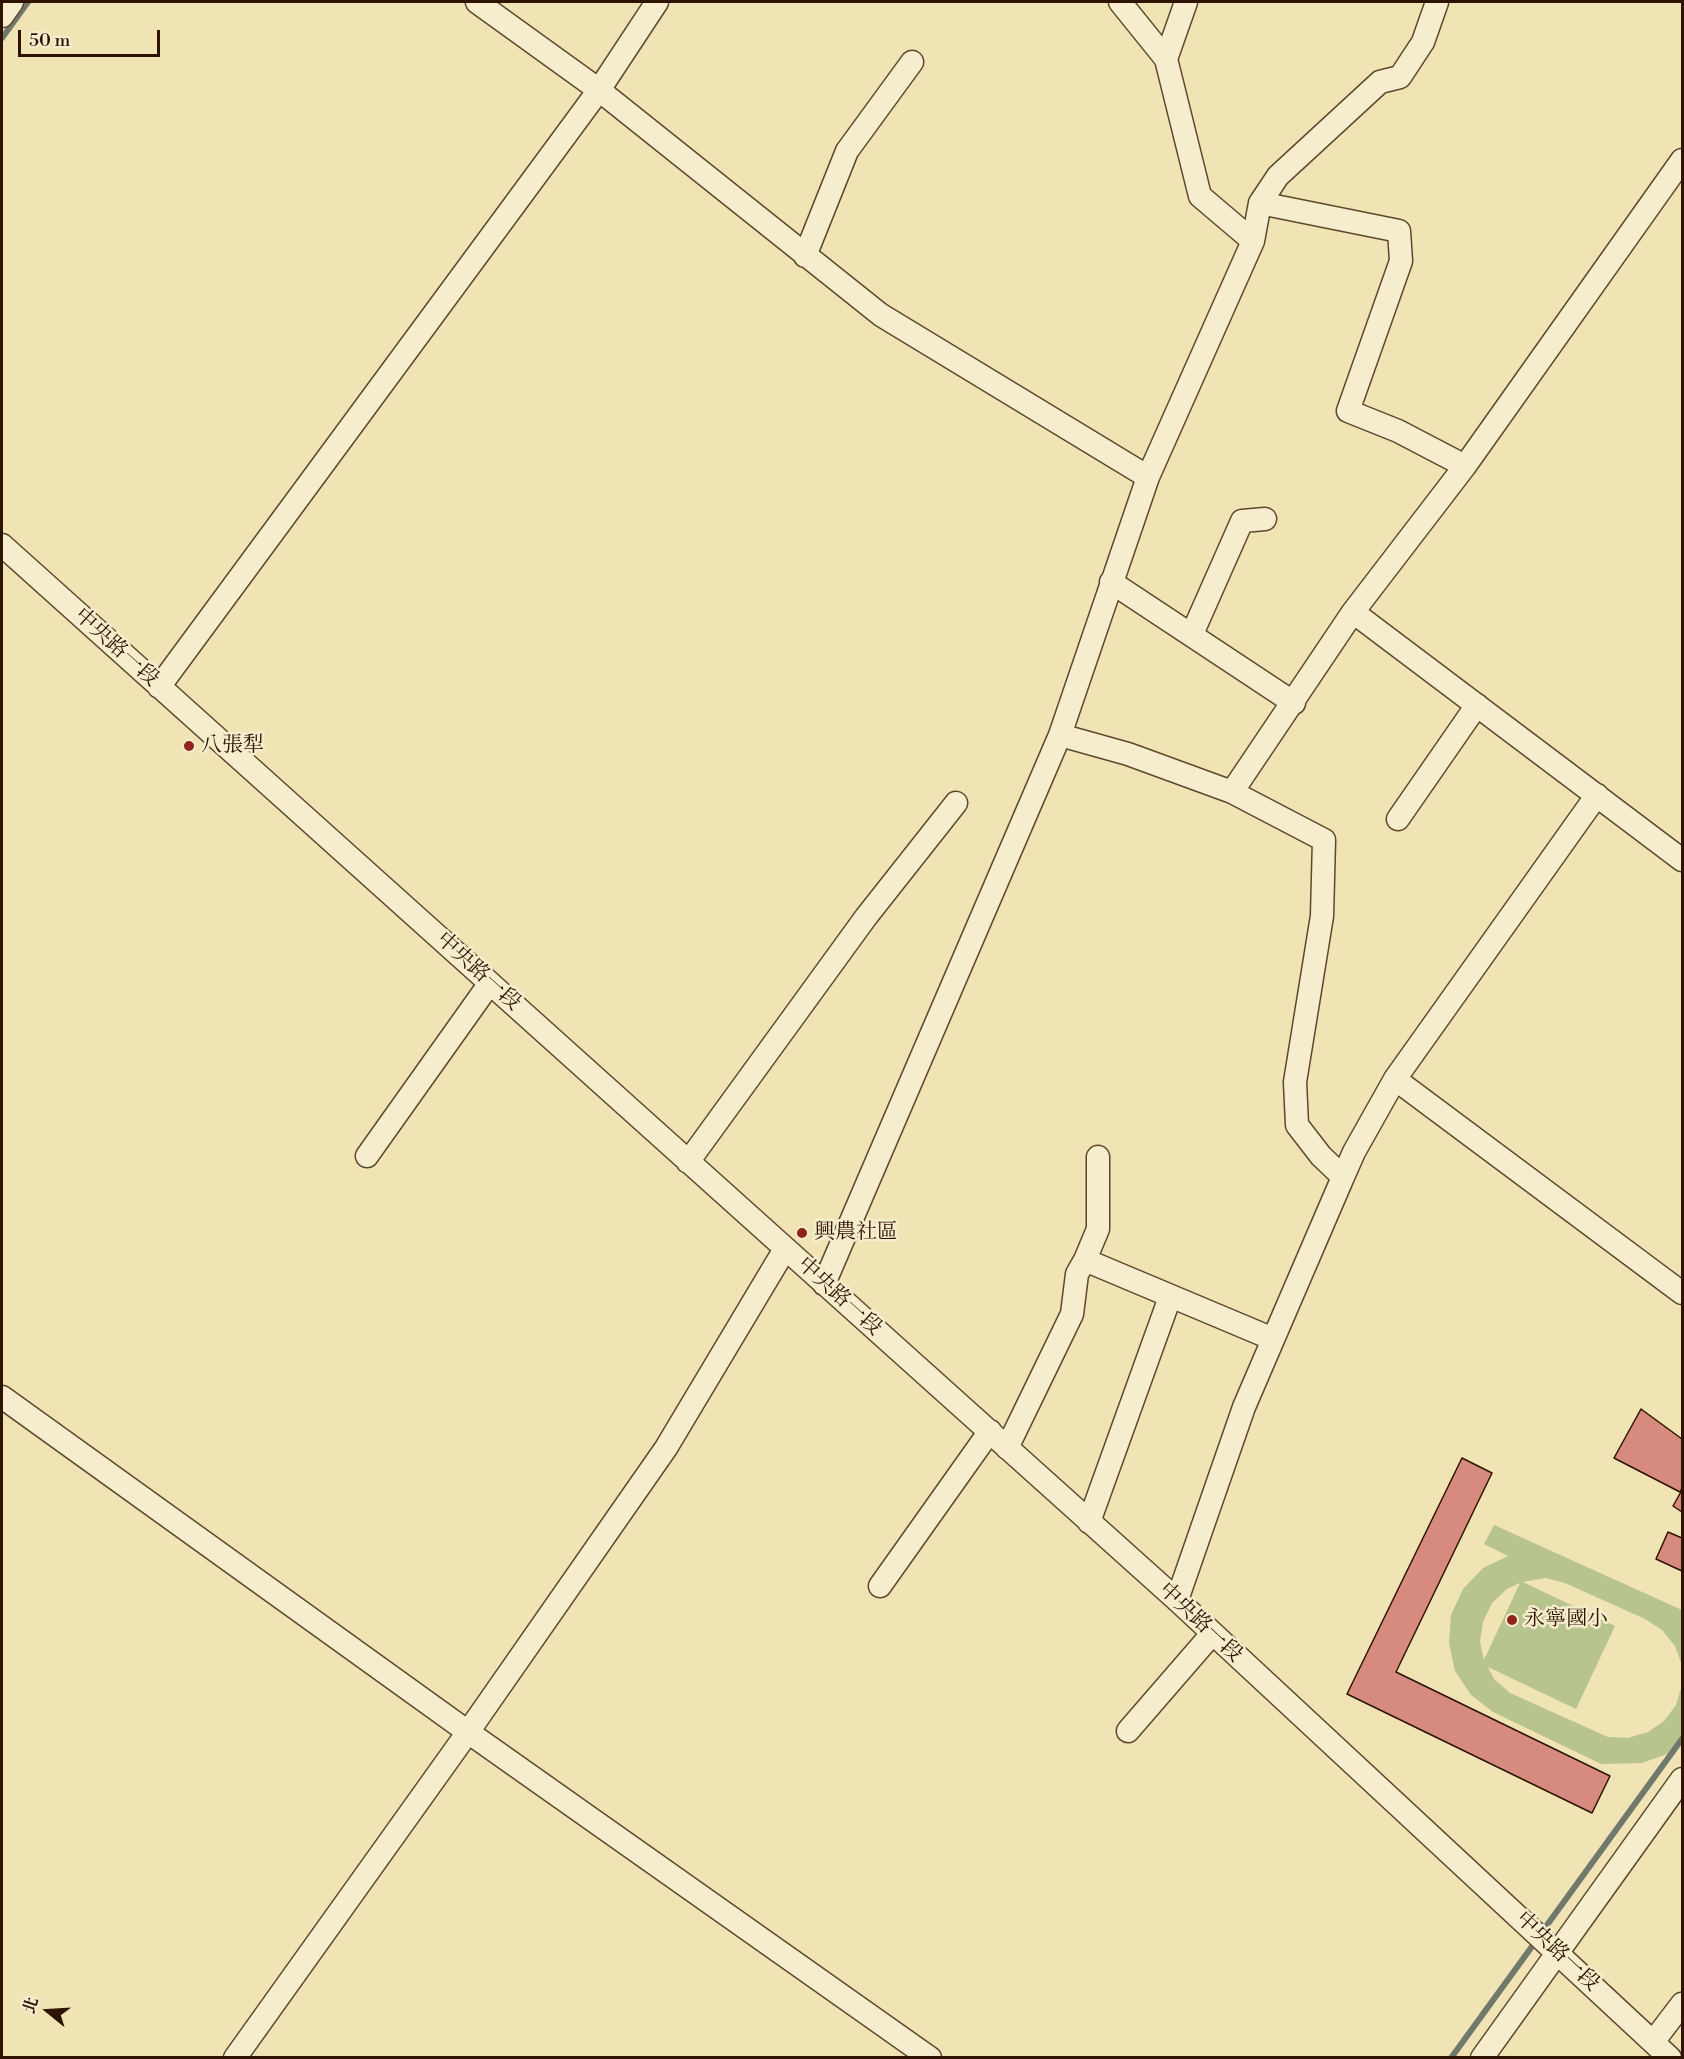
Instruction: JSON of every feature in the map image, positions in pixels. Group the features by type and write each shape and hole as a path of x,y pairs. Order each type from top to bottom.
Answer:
{"street":[{"path":"2,16 12,2"},
{"path":"159,687 599,90 657,2"},
{"path":"1120,2 1166,59 1200,196 1253,241"},
{"path":"1166,59 1186,2"},
{"path":"824,1284 1060,735 1148,477 1253,241 1260,203 1278,176 1380,82 1400,77 1423,42 1437,2"},
{"path":"482,3 599,90 881,315 1148,477"},
{"path":"805,256 847,151 912,62"},
{"path":"1232,792 1294,703 1353,612 1465,466 1683,160"},
{"path":"1260,203 1400,231 1401,261 1348,411 1398,431 1465,466"},
{"path":"1192,634 1242,521 1265,519"},
{"name":"中央路一段","path":"2,545 1177,1600 1670,2058"},
{"path":"1112,582 1294,703"},
{"path":"1353,612 1683,860"},
{"path":"1398,819 1477,705"},
{"path":"1060,735 1128,754 1232,792 1324,840 1322,915 1295,1082 1297,1125 1321,1156 1343,1176"},
{"path":"1177,1600 1244,1407 1354,1152 1395,1079 1597,795"},
{"path":"688,1162 866,917 956,803"},
{"path":"367,1156 490,983"},
{"path":"1395,1079 1683,1293"},
{"path":"1008,1448 1072,1314 1075,1282 1098,1229 1098,1156"},
{"path":"235,2058 468,1732 666,1448 785,1249"},
{"path":"1085,1260 1273,1339"},
{"path":"1089,1522 1170,1297"},
{"path":"2,1397 468,1732 930,2058"},
{"path":"880,1586 990,1431"},
{"path":"1128,1731 1212,1634"},
{"path":"1482,2058 1683,1779"},
{"path":"1653,2042 1683,2004"}],"green space":[{"path":"1494,1525 1682,1610 1682,1665 1675,1646 1662,1630 1645,1619 1565,1583 1545,1578 1523,1582 1615,1626 1576,1709 1488,1667 1494,1679 1510,1693 1608,1737 1628,1738 1648,1732 1664,1721 1676,1705 1682,1685 1682,1742 1667,1754 1642,1763 1601,1764 1493,1712 1471,1695 1455,1671 1449,1643 1451,1615 1463,1589 1483,1568 1508,1556 1484,1544","holes":["1520,1583 1484,1660 1480,1642 1483,1622 1492,1603 1507,1589"]}],"building":[{"path":"1641,1409 1682,1439 1682,1488 1680,1492 1614,1458"},
{"path":"1462,1458 1492,1473 1396,1672 1610,1776 1592,1813 1347,1694"},
{"path":"1682,1490 1682,1512 1673,1506"},
{"path":"1668,1532 1682,1538 1682,1571 1656,1559"}],"waterway":[{"path":"2,38 28,2"},
{"path":"1542,1932 1682,1739"},
{"path":"1451,2058 1536,1941"}],"place":[{"name":"八張犁","path":"189,746"},
{"name":"興農社區","path":"802,1233"},
{"name":"永寧國小","path":"1512,1620"}]}
